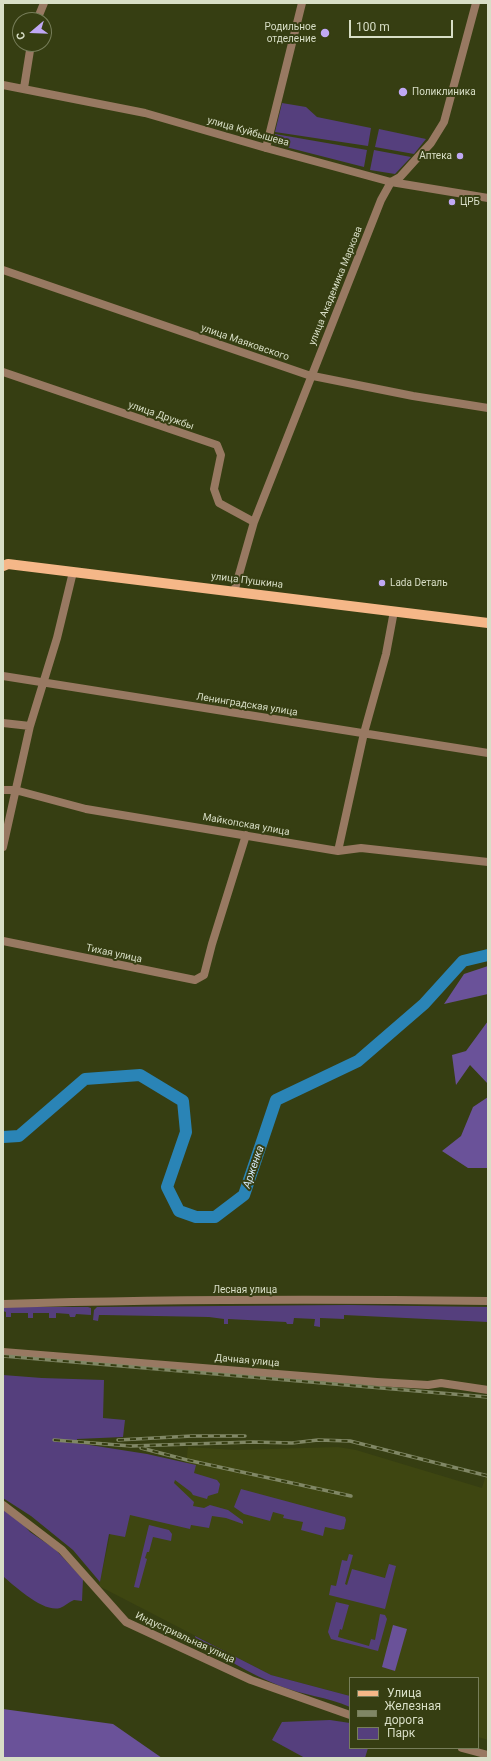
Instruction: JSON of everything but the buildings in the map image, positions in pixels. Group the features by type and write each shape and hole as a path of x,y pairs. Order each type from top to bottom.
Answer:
{"main road":[{"name":"улица Пушкина","path":"3,566 8,564 488,623"}],"street":[{"path":"266,148 302,3"},
{"name":"улица Академика Маркова","path":"234,592 254,522 381,200 391,182 400,177 431,143 444,122 476,3"},
{"path":"24,88 30,52"},
{"name":"улица Куйбышева","path":"3,85 145,113 391,182 488,198"},
{"name":"улица Маяковского","path":"3,270 311,376 413,396 488,408"},
{"name":"улица Дружбы","path":"3,372 217,445 221,455 214,489 219,503 254,522"},
{"path":"3,847 30,726 57,638 73,572"},
{"path":"338,851 364,734 386,654 394,611"},
{"name":"Ленинградская улица","path":"3,676 488,753"},
{"path":"3,723 30,726"},
{"name":"Майкопская улица","path":"3,790 15,790 86,808 338,851 361,848 488,862"},
{"name":"Тихая улица","path":"3,941 195,980 204,975 212,944 246,836"},
{"name":"Лесная улица","path":"3,1304 101,1301 277,1299 488,1301"},
{"name":"Дачная улица","path":"3,1352 377,1382 428,1385 441,1383 488,1390"},
{"name":"Индустриальная улица","path":"3,1505 62,1550 126,1622 251,1680 349,1715"},
{"path":"466,1749 488,1755"}],"shaded area":[{"path":"488,966 488,994 444,1004 464,974"},
{"path":"488,1021 488,1084 470,1065 456,1085 452,1055 466,1051"},
{"path":"488,1097 488,1168 468,1168 442,1151 461,1136 473,1107"},
{"path":"188,1447 236,1450 338,1447 356,1450 482,1488 488,1468 488,1740 479,1737 479,1677 349,1677 349,1696 271,1675 99,1586 115,1512 185,1473"},
{"path":"393,1625 407,1629 395,1671 382,1667"},
{"path":"3,1709 113,1724 162,1758 3,1758"}],"green space":[{"path":"282,103 306,107 317,117 371,128 368,146 275,132"},
{"path":"379,129 426,139 414,154 375,147"},
{"path":"275,134 367,150 364,167 274,144"},
{"path":"374,150 411,157 395,174 370,170"},
{"path":"349,1305 488,1307 488,1322 344,1315 344,1319 320,1318 320,1327 314,1326 315,1319 294,1318 293,1324 287,1324 286,1322 228,1319 228,1324 224,1324 224,1319 209,1317 99,1315 98,1321 93,1320 94,1310 97,1307"},
{"path":"3,1307 88,1307 91,1308 91,1315 76,1314 75,1317 70,1317 69,1314 56,1313 56,1318 49,1318 49,1313 33,1313 33,1318 28,1318 28,1313 11,1313 11,1317 6,1317 6,1312 3,1311"},
{"path":"3,1375 104,1380 103,1418 125,1420 123,1437 77,1439 77,1443 147,1454 196,1465 194,1473 217,1480 220,1484 218,1493 208,1496 207,1499 193,1495 175,1480 174,1483 194,1502 193,1506 204,1508 210,1505 228,1510 243,1521 243,1524 226,1518 212,1516 209,1528 191,1525 190,1529 130,1515 125,1537 109,1534 100,1582 73,1550 31,1516 3,1498"},
{"path":"241,1489 345,1517 346,1520 344,1529 340,1530 325,1527 323,1536 301,1530 303,1522 283,1518 284,1515 273,1512 270,1521 244,1514 234,1507"},
{"path":"3,1509 21,1522 30,1532 55,1549 83,1579 82,1601 74,1600 60,1608 46,1607 30,1598 3,1576"},
{"path":"149,1525 169,1530 172,1534 171,1541 153,1537 149,1552 147,1552 145,1558 147,1559 139,1588 134,1587"},
{"path":"349,1554 353,1555 345,1584 347,1585 352,1569 385,1578 389,1564 396,1566 385,1609 329,1595 331,1585 336,1586 342,1560 347,1561"},
{"path":"336,1602 349,1605 342,1630 340,1629 338,1637 369,1646 371,1639 375,1640 380,1614 385,1615 387,1619 378,1651 331,1639 328,1632"},
{"path":"195,1636 271,1675 349,1696 349,1707 280,1686 237,1665 196,1641"},
{"path":"330,1720 349,1723 349,1749 368,1749 365,1758 305,1758 272,1740 282,1722"}],"waterway":[{"name":"Арженка","path":"3,1137 19,1136 85,1079 140,1075 183,1101 186,1132 167,1187 179,1211 196,1217 215,1217 244,1195 276,1100 358,1061 424,1004 463,961 488,955"}],"railway":[{"path":"3,1356 488,1397"},
{"path":"118,1440 192,1436 245,1436"},
{"path":"54,1440 131,1446 253,1442 292,1443 318,1440 350,1441 488,1476"},
{"path":"141,1448 187,1460 351,1496"}],"place":[{"name":"Родильное отделение","path":"325,33"},
{"name":"Поликлиника","path":"403,92"},
{"name":"Аптека","path":"460,156"},
{"name":"ЦРБ","path":"452,202"},
{"name":"Lada Dеталь","path":"382,583"}]}
